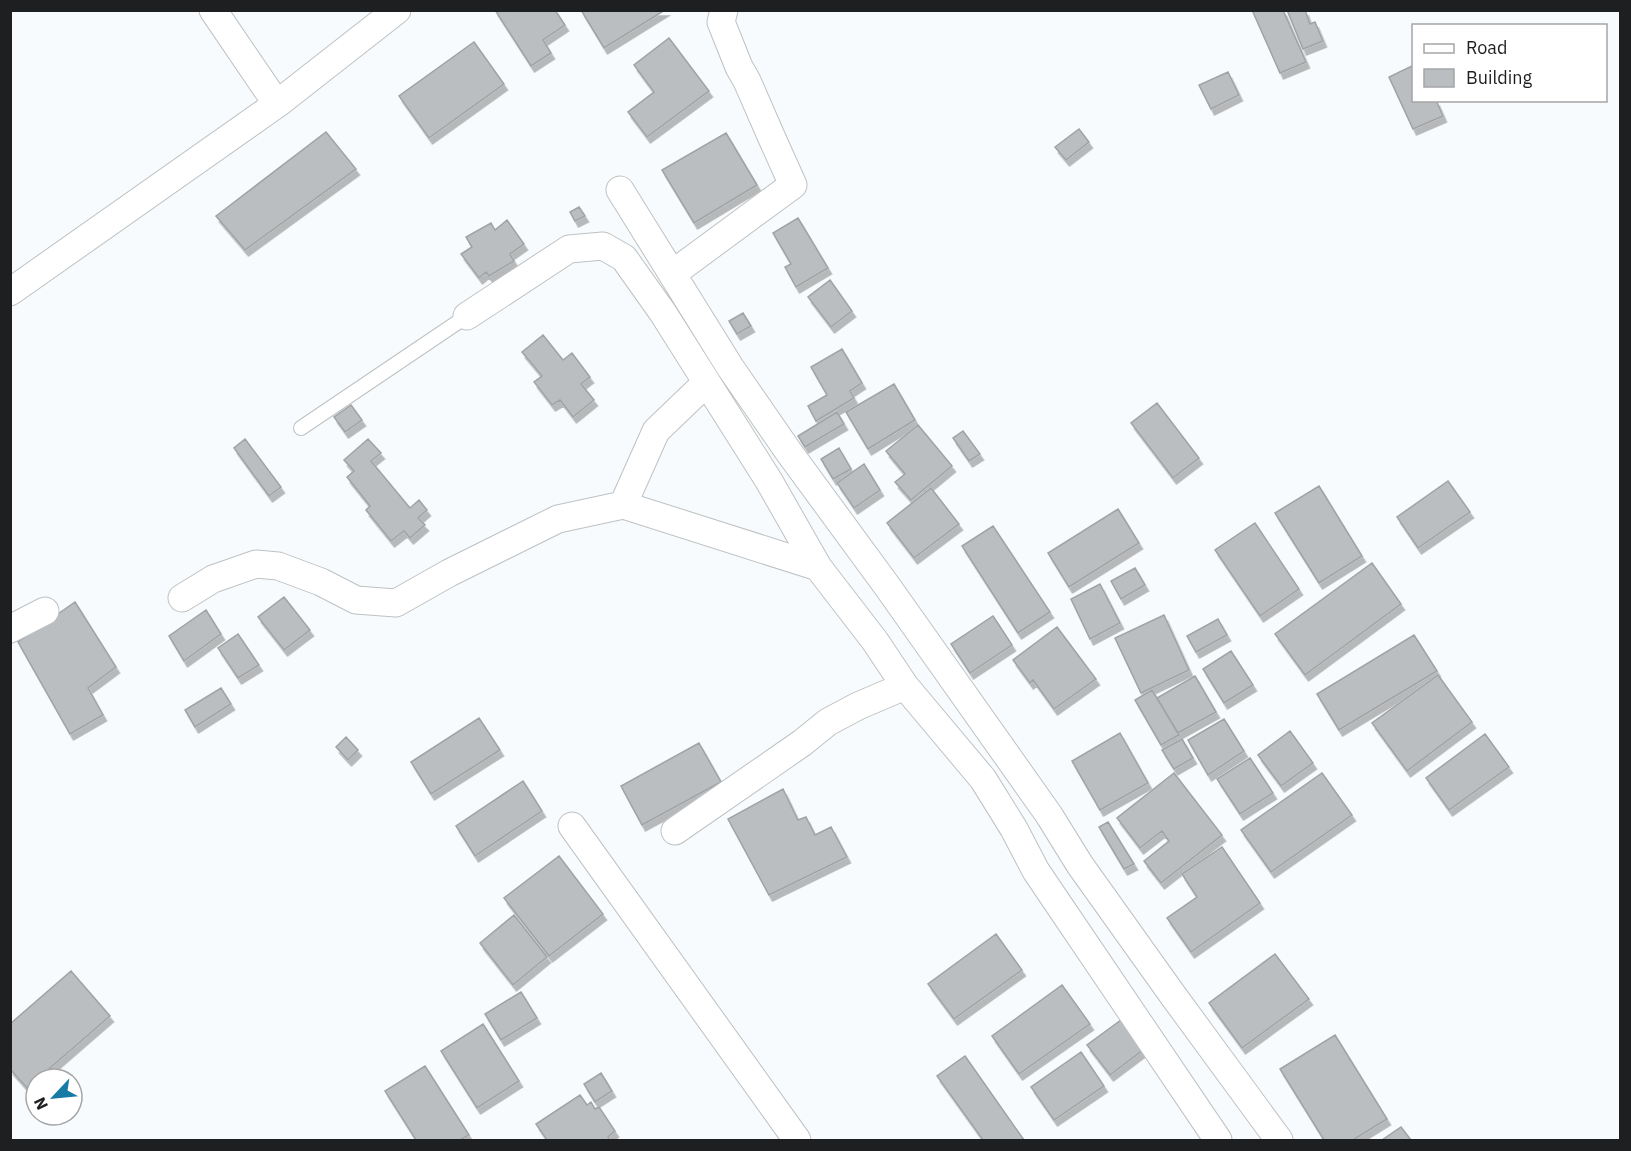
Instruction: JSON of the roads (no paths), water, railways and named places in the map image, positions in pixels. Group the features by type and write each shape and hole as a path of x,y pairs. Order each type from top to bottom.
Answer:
{"street":[{"path":"213,10 277,104"},
{"path":"10,292 277,104 397,10"},
{"path":"672,274 794,185 721,22 724,10"},
{"path":"620,190 730,367 788,451 1049,815 1080,865 1279,1140"},
{"path":"467,316 568,249 603,246 624,258 663,313 769,482 818,567 875,641 905,686 983,778 1036,871 1218,1140"},
{"path":"622,505 656,431 706,383"},
{"path":"182,598 213,579 256,564 278,566 321,582 356,600 396,603 449,573 558,519 622,505 818,567"},
{"path":"10,629 45,611"},
{"path":"675,831 802,743 828,722 905,686"},
{"path":"572,826 797,1140"}],"lane":[{"path":"301,428 467,316"}]}
